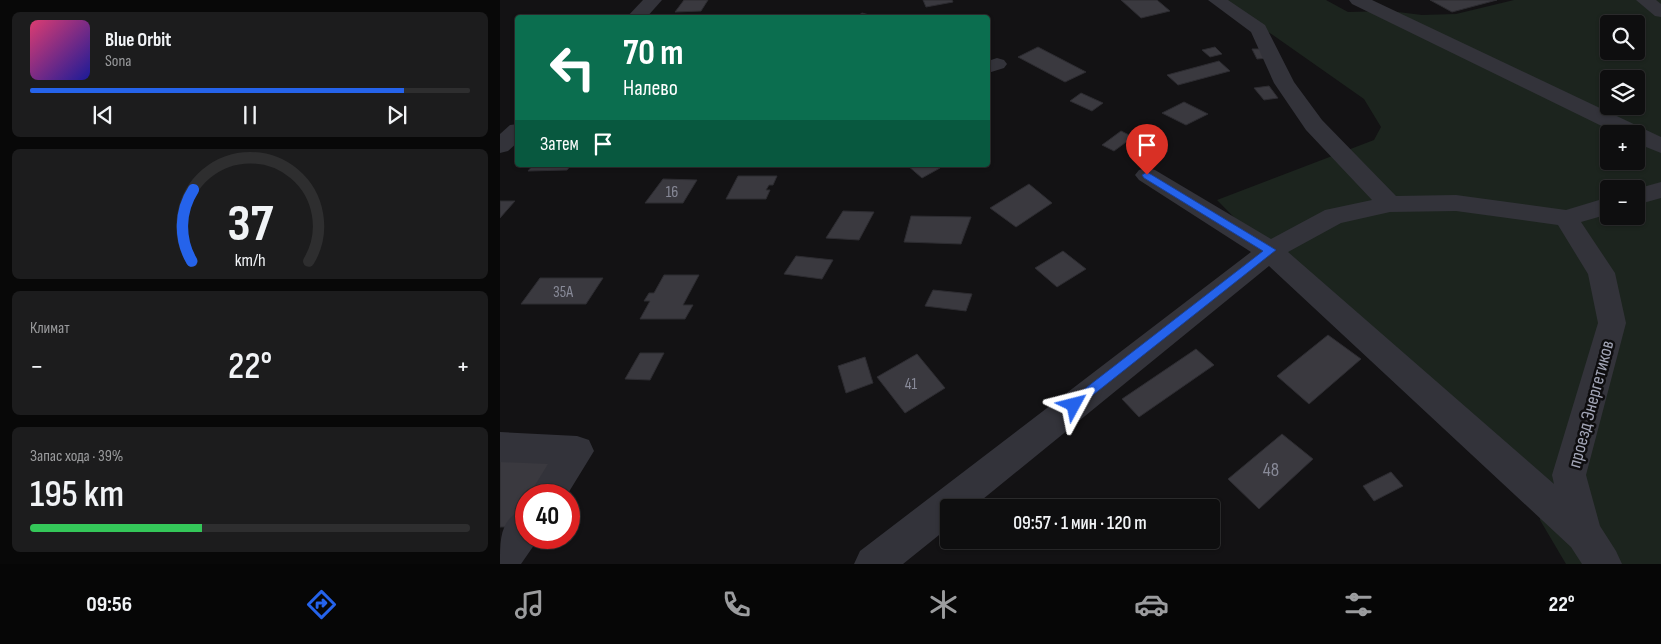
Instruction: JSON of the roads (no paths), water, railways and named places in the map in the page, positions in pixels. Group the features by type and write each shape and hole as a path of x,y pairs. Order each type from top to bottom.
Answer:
{"street":[{"path":"638,15 653,0"},
{"path":"1217,0 1259,30 1284,83 1314,125 1390,204"},
{"path":"1358,0 1617,125"},
{"path":"1646,0 1661,12"},
{"path":"1645,138 1661,146"},
{"path":"1147,175 1270,250 1584,534"},
{"path":"1645,194 1661,190"},
{"path":"873,564 1270,250 1334,216 1390,204 1456,203 1566,218 1600,208"},
{"name":"проезд Энергетиков","path":"1566,218 1601,273 1612,323 1569,475 1584,534 1603,564"},
{"path":"500,447 577,451 554,484"},
{"path":"500,563 515,541"}]}
